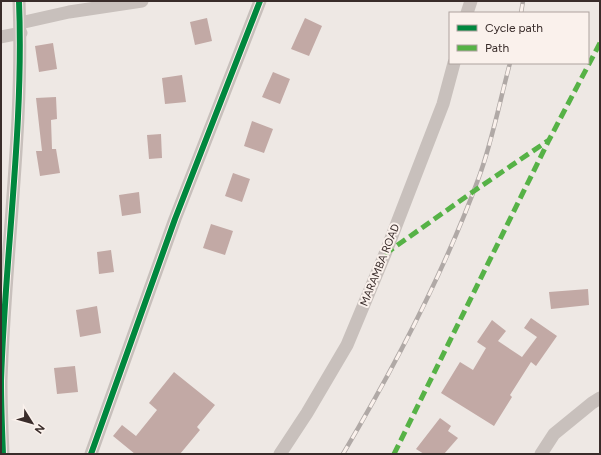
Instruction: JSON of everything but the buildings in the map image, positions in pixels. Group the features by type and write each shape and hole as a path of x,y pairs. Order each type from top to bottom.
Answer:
{"street":[{"path":"3,454 1,382 21,85 21,28 19,1"},
{"path":"1,37 21,28 69,12 142,1"},
{"path":"91,454 175,218 260,1"},
{"path":"468,12 471,1"},
{"name":"MARAMBA ROAD","path":"280,454 347,344 385,254 443,104 454,64"},
{"path":"541,454 554,434 600,398"}],"railway":[{"path":"521,12 523,1"},
{"path":"343,454 400,353 434,284 465,213 484,164 510,64"}],"marked path":[{"path":"589,64 600,43"},
{"path":"394,454 549,140 589,64"},
{"path":"385,254 549,140"}],"cycle path":[{"path":"3,454 1,381 3,333 17,144 20,49 19,1"},
{"path":"91,454 175,219 260,1"}]}
